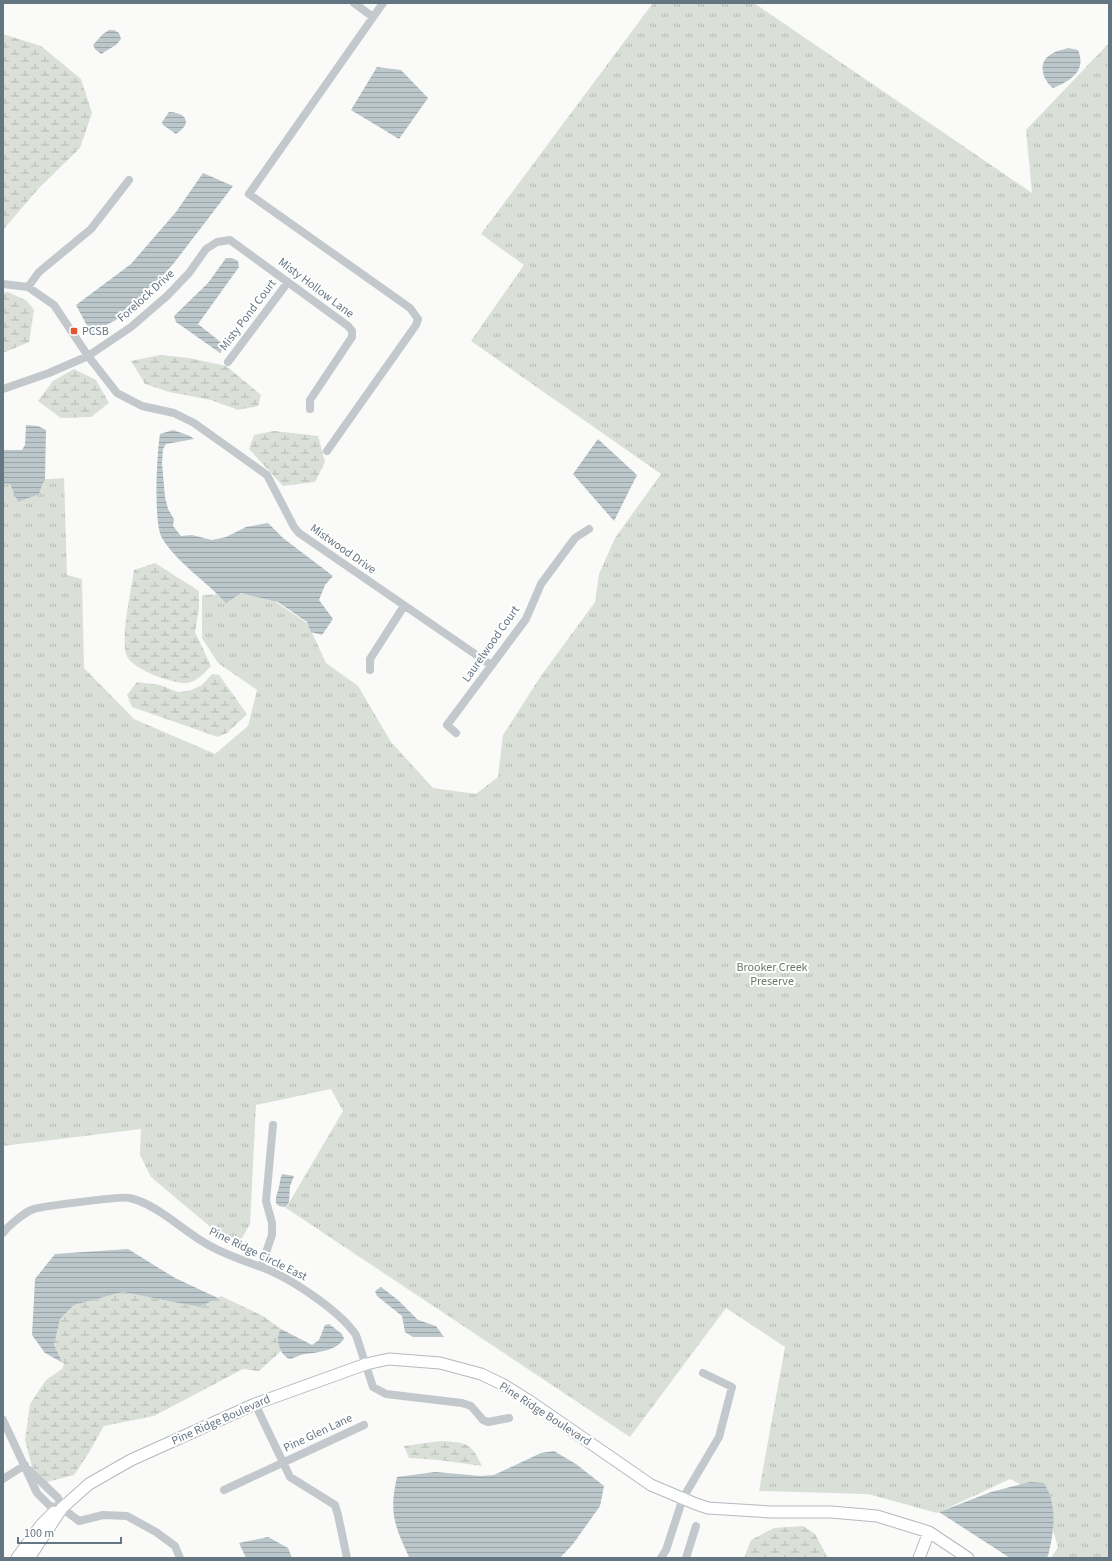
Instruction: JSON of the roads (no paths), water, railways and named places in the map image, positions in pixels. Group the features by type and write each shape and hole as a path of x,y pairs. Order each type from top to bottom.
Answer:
{"street":[{"path":"354,3 373,17"},
{"path":"327,451 416,325 418,319 410,308 249,194 383,3"},
{"path":"3,284 28,287 39,272 91,229 129,180"},
{"name":"Misty Hollow Lane","path":"230,240 348,326 352,331 352,337 310,400 310,409"},
{"name":"Forelock Drive","path":"3,389 49,373 88,356 131,327 167,296 189,273 206,249 217,242 230,240"},
{"name":"Misty Pond Court","path":"228,362 288,282"},
{"name":"Mistwood Drive","path":"28,287 54,305 88,356 117,393 142,406 174,413 194,423 267,475 294,528 299,533 491,665"},
{"name":"Laurelwood Court","path":"456,734 447,725 526,619 541,584 575,538 589,530"},
{"path":"370,670 370,658 404,606"},
{"path":"261,1267 272,1235 272,1223 266,1201 273,1125"},
{"name":"Pine Ridge Circle East","path":"3,1232 7,1227 32,1209 129,1198 152,1207 205,1243 228,1255 261,1267 297,1285 322,1303 351,1328 356,1335 373,1387 386,1394 462,1403 471,1406 483,1420 488,1422 509,1418"},
{"name":"Pine Ridge Boulevard","path":"17,1558 40,1525 51,1514 62,1508 89,1484 131,1460 255,1404 366,1364 389,1359 423,1360 481,1374 502,1384 531,1402 646,1482 708,1508 877,1516 929,1532 968,1558"},
{"path":"661,1558 666,1550 683,1498 719,1437 732,1387 703,1373"},
{"name":"Pine Glen Lane","path":"255,1404 290,1477 335,1505 347,1558"},
{"path":"3,1420 37,1493 50,1506 62,1508 79,1521 103,1515 127,1516 156,1532 175,1546 180,1558"},
{"name":"Pine Glen Lane","path":"224,1490 364,1425"},
{"path":"3,1479 25,1465"},
{"name":"Pine Ridge Boulevard","path":"29,1558 62,1508"},
{"path":"686,1558 696,1526"},
{"path":"919,1558 929,1532"}],"place":[{"name":"PCSB","path":"74,331"}],"park label":[{"name":"Brooker Creek Preserve","path":"772,974"}]}
